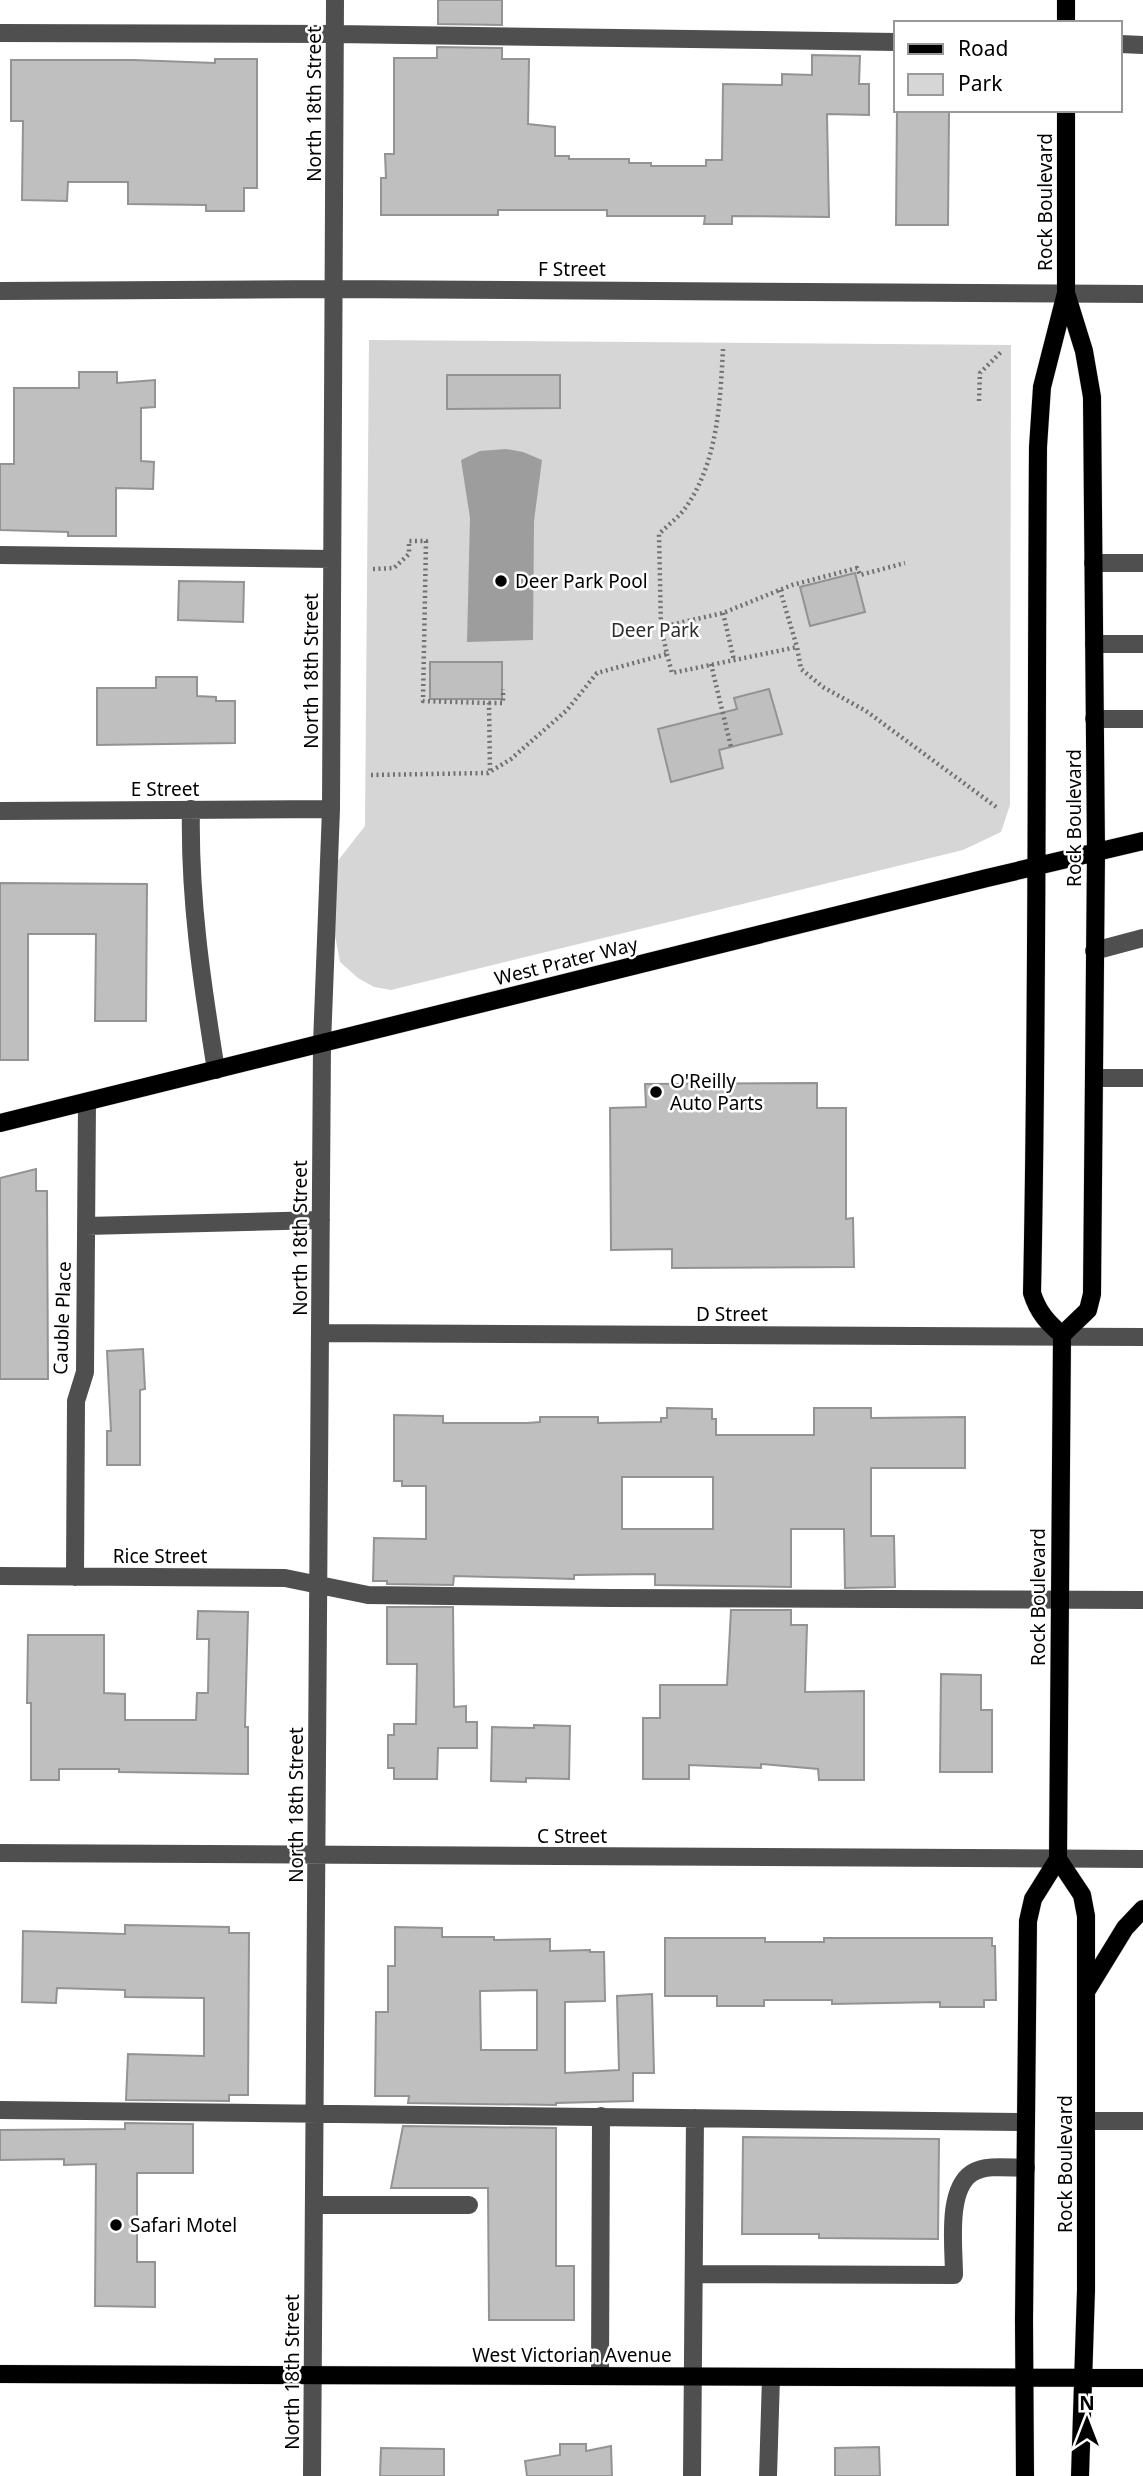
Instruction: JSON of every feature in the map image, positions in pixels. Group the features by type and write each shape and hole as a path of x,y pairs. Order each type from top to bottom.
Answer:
{"main road":[{"path":"1066,0 1066,21"},
{"name":"Rock Boulevard","path":"1062,1335 1042,1316 1032,1293 1037,1018 1035,866 1038,446 1042,387 1066,293 1066,112"},
{"name":"Rock Boulevard","path":"1025,2476 1028,1921 1033,1899 1058,1859 1062,1335 1088,1310 1093,1294 1096,852 1092,397 1084,351 1066,293"},
{"name":"West Prater Way","path":"0,1123 1143,841"},
{"name":"Rock Boulevard","path":"1058,1859 1082,1895 1086,1916 1086,2290 1080,2476"},
{"path":"1087,1990 1125,1928 1143,1909"},
{"name":"West Victorian Avenue","path":"0,2374 1143,2378"}],"street":[{"name":"North 18th Street","path":"312,2476 322,1044 331,809 335,0"},
{"path":"0,33 335,34 894,42"},
{"path":"1122,44 1143,45"},
{"name":"F Street","path":"0,291 334,289 1143,293"},
{"path":"0,555 332,559"},
{"path":"1093,563 1143,563"},
{"path":"1094,644 1143,644"},
{"path":"1094,719 1143,719"},
{"path":"191,809 190,866 202,987 216,1070"},
{"name":"E Street","path":"0,811 331,809"},
{"path":"1094,951 1143,938"},
{"path":"1094,1078 1143,1078"},
{"name":"Cauble Place","path":"75,1577 76,1401 85,1372 87,1102"},
{"path":"86,1226 321,1220"},
{"name":"D Street","path":"320,1333 1143,1337"},
{"name":"Rice Street","path":"0,1576 285,1578 368,1595 1143,1600"},
{"name":"C Street","path":"0,1853 1143,1859"},
{"path":"0,2110 1025,2122"},
{"path":"600,2376 601,2116"},
{"path":"692,2476 695,2118"},
{"path":"1086,2121 1143,2121"},
{"path":"695,2274 954,2276 955,2200 961,2183 974,2172 1026,2168"},
{"path":"314,2205 469,2205"},
{"path":"768,2476 771,2376"}],"path":[{"path":"723,349 720,413 705,474 685,508 659,534 661,627 667,654 672,673 797,648"},
{"path":"979,401 979,373 1001,352"},
{"path":"373,569 394,568 409,554 409,541 426,541 423,701 503,703 503,689"},
{"path":"661,627 723,613 780,590 857,568 860,575 905,563"},
{"path":"780,590 801,669 823,687 866,711 999,809"},
{"path":"723,613 734,660"},
{"path":"371,775 491,772 511,760 567,710 597,673 667,654"},
{"path":"711,664 731,747"},
{"path":"489,703 491,772"}],"green space":[{"name":"Deer Park","path":"369,340 1011,345 1010,805 1001,832 963,850 391,990 374,987 358,978 340,962 334,930 336,863 365,826"}],"shaded area":[{"name":"Deer Park Pool","path":"506,449 542,460 534,521 533,640 467,642 470,518 461,460 480,451"}],"building":[{"path":"438,0 502,0 502,25 438,24"},
{"path":"437,47 502,48 502,59 529,59 528,124 555,127 555,156 569,156 569,159 629,159 629,163 651,163 651,166 706,166 706,160 722,160 723,84 782,85 782,74 812,75 812,55 860,56 859,84 869,84 869,115 827,114 829,217 732,216 732,224 704,224 705,216 607,216 607,210 498,210 498,215 381,215 381,178 386,178 385,154 394,154 394,58 437,58"},
{"path":"215,59 257,59 257,188 244,188 244,211 206,211 206,205 128,204 128,182 68,182 67,201 22,200 23,121 11,121 11,60 215,63"},
{"path":"897,112 949,112 948,225 896,225"},
{"path":"79,372 117,372 117,383 155,380 155,407 141,408 141,461 154,462 153,489 116,488 116,536 68,536 68,532 0,530 0,464 14,464 14,388 79,388"},
{"path":"447,375 560,375 560,408 447,409"},
{"path":"855,573 865,612 810,626 800,587"},
{"path":"179,581 244,582 243,622 178,620"},
{"path":"430,662 502,662 502,699 430,699"},
{"path":"156,677 197,677 197,696 216,697 216,701 235,701 235,743 97,745 97,688 156,688"},
{"path":"769,689 782,734 719,750 723,768 671,782 658,729 737,709 734,698"},
{"path":"0,883 147,884 146,1021 95,1021 96,934 28,934 28,1060 0,1060"},
{"path":"817,1083 817,1108 846,1108 846,1219 853,1218 854,1267 672,1268 672,1249 611,1250 610,1108 646,1107 645,1084"},
{"path":"36,1169 36,1191 47,1191 48,1379 0,1379 0,1178"},
{"path":"143,1349 145,1389 140,1390 140,1465 107,1465 107,1431 111,1431 107,1351"},
{"path":"667,1408 712,1409 712,1419 716,1419 716,1435 814,1435 814,1408 871,1408 871,1418 965,1417 965,1468 871,1468 871,1536 894,1536 895,1587 845,1588 844,1529 791,1529 791,1587 655,1585 655,1574 574,1575 574,1579 454,1576 453,1585 387,1584 387,1581 373,1581 374,1538 426,1539 426,1486 402,1486 402,1481 394,1481 394,1415 443,1416 443,1423 527,1423 540,1422 540,1417 598,1417 598,1423 661,1422 661,1418 667,1418","holes":["622,1477 713,1477 713,1529 622,1529"]},
{"path":"387,1607 453,1607 454,1707 466,1706 466,1722 477,1722 477,1748 438,1748 437,1779 394,1779 394,1768 388,1768 388,1735 394,1735 394,1724 416,1724 417,1664 387,1664"},
{"path":"731,1610 791,1610 791,1625 807,1625 805,1692 864,1691 864,1780 819,1780 818,1769 761,1764 761,1768 689,1765 689,1779 643,1779 643,1718 660,1718 660,1685 727,1685"},
{"path":"198,1611 248,1612 245,1727 248,1727 248,1774 59,1769 59,1780 31,1780 31,1703 27,1703 28,1635 104,1635 104,1693 125,1694 125,1720 196,1720 197,1693 208,1693 209,1639 197,1639"},
{"path":"941,1674 981,1675 981,1710 992,1710 992,1772 940,1772"},
{"path":"534,1725 570,1726 569,1779 526,1778 526,1782 491,1781 492,1727 534,1728"},
{"path":"125,1925 229,1927 229,1933 249,1933 248,2095 229,2095 229,2101 126,2100 128,2054 204,2056 204,1998 125,1997 125,1990 57,1988 56,2003 22,2002 23,1931 125,1934"},
{"path":"395,1927 442,1928 442,1937 550,1939 550,1951 604,1952 605,2001 565,2002 565,2073 619,2070 617,1996 652,1994 654,2073 633,2073 633,2101 556,2105 408,2103 409,2096 375,2096 376,2012 388,2012 388,1966 395,1966","holes":["537,1990 537,2050 481,2050 480,1991"]},
{"path":"665,1938 765,1938 765,1942 824,1942 824,1938 992,1938 992,1946 995,1946 996,2000 984,2000 984,2007 940,2007 940,2002 832,2004 832,2000 764,2000 764,2006 717,2006 717,1996 665,1996"},
{"name":"Safari Motel","path":"125,2123 193,2124 193,2173 137,2173 137,2262 155,2262 155,2307 95,2306 96,2164 64,2165 64,2159 0,2160 0,2130 125,2129"},
{"path":"403,2126 556,2128 556,2266 574,2266 574,2320 489,2320 488,2188 391,2188"},
{"path":"743,2137 939,2139 938,2239 742,2234"},
{"path":"560,2444 586,2444 586,2451 611,2446 612,2476 527,2476 525,2461 560,2455"},
{"path":"879,2447 880,2476 835,2476 835,2448"},
{"path":"381,2448 444,2449 444,2476 380,2476"}],"place":[{"name":"Deer Park Pool","path":"501,581"},
{"name":"O'Reilly Auto Parts","path":"656,1092"},
{"name":"Safari Motel","path":"116,2225"}]}
